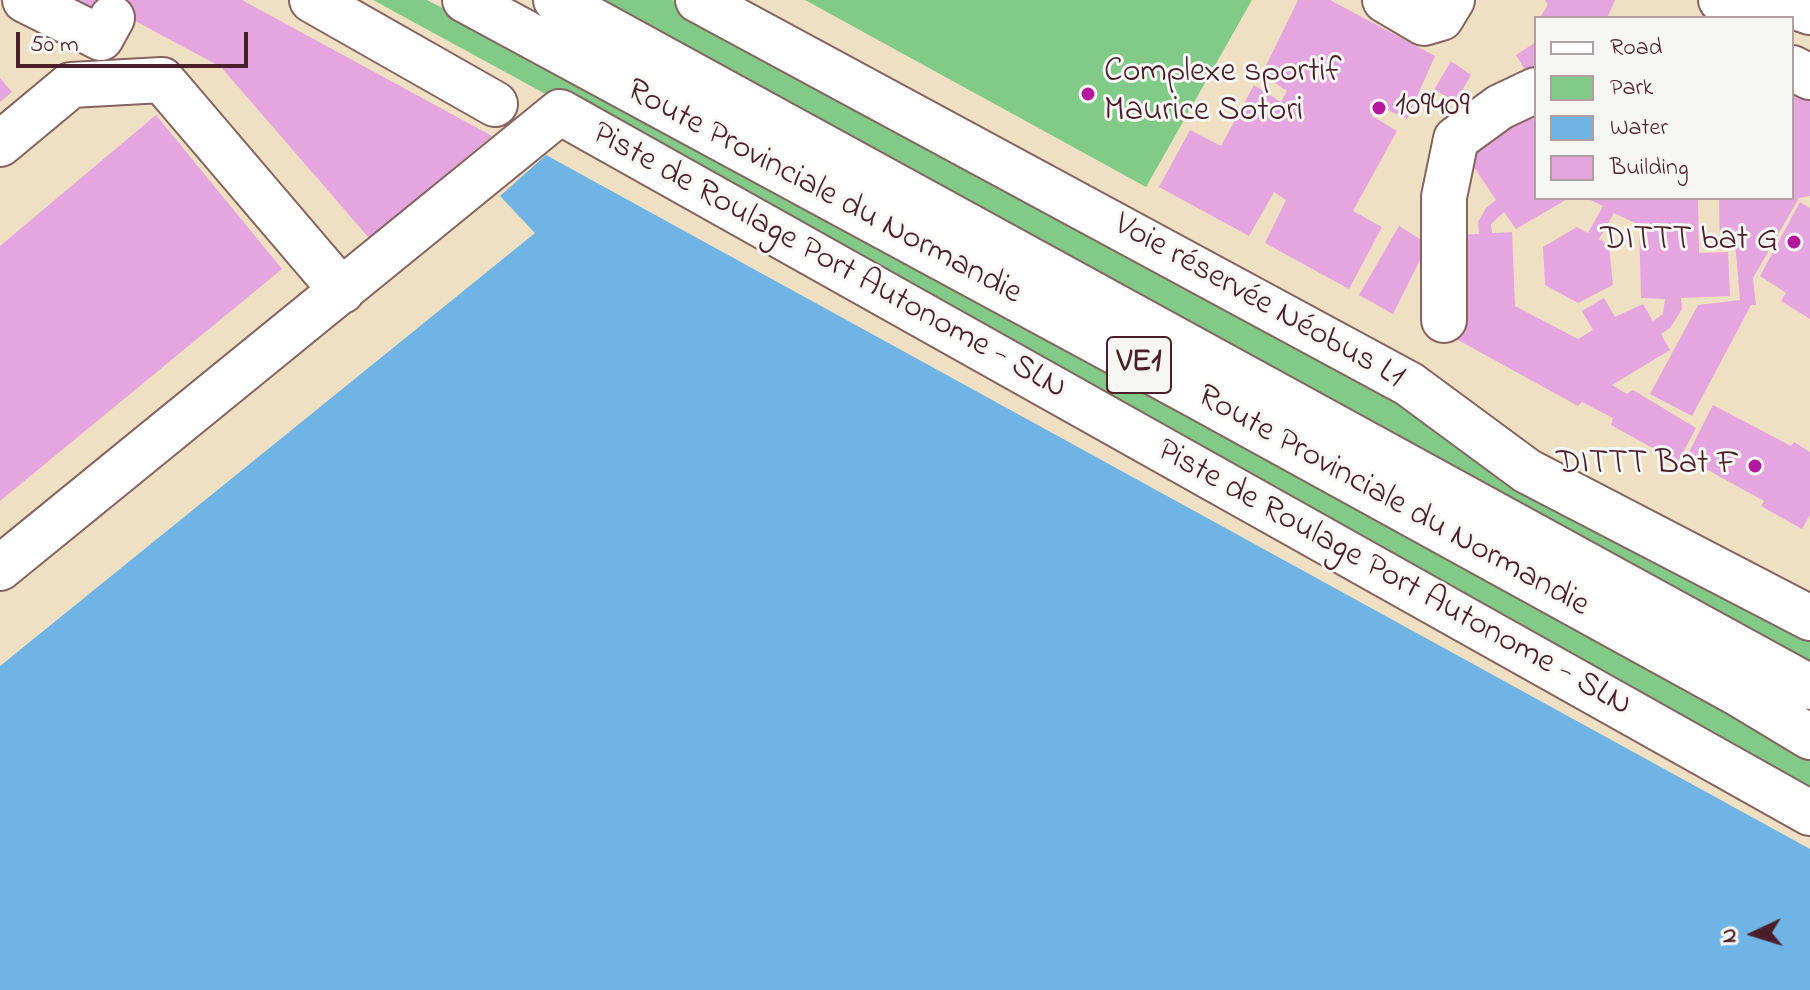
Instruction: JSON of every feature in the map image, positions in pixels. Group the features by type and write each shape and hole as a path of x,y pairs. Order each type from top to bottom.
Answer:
{"main road":[{"path":"25,0 107,28"},
{"path":"312,0 495,104"},
{"name":"Route Provinciale du Normandie","path":"465,0 1223,410 1723,685 1810,737"},
{"name":"Route Provinciale du Normandie","path":"556,0 1810,687"},
{"name":"Voie réservée Néobus L1","path":"698,0 1409,384 1527,471 1810,618"},
{"path":"1385,0 1424,23 1441,18 1452,0"},
{"path":"1721,0 1767,16"},
{"path":"1775,0 1810,12"},
{"path":"0,144 71,85 162,80 342,291"},
{"path":"1444,320 1444,197 1456,139 1500,107 1534,91"},
{"name":"Piste de Roulage Port Autonome - SLN","path":"0,568 560,112 1810,813"}],"green space":[{"path":"373,0 427,0 632,106 1336,499 1810,758 1810,797 753,207"},
{"path":"593,0 672,0 909,124 1810,631 1810,661"},
{"name":"Complexe sportif Maurice Sotori","path":"805,0 1252,0 1146,187"}],"water":[{"path":"546,155 1810,849 1810,990 0,990 0,666 535,233 500,196"}],"building":[{"path":"71,0 242,0 492,136 369,238 221,67 98,1 91,11"},
{"path":"1298,0 1330,0 1435,56 1407,119 1377,105 1372,116 1397,131 1353,211 1382,227 1349,289 1265,243 1286,200 1274,192 1249,236 1159,187 1190,130 1221,146 1254,85 1281,102 1287,91 1262,74"},
{"path":"1545,0 1615,0 1608,16 1541,16 1548,4"},
{"path":"1534,43 1533,83 1516,55"},
{"path":"1451,61 1471,75 1456,101 1434,90"},
{"path":"0,78 12,92 0,102"},
{"path":"1794,87 1810,95 1810,196 1799,198 1753,278 1756,305 1751,305 1692,416 1650,394 1698,305 1740,300 1735,242 1720,243 1719,200 1794,200"},
{"path":"1534,114 1534,200 1566,200 1516,229 1504,212 1491,224 1492,233 1512,232 1515,306 1578,339 1593,330 1582,311 1604,298 1615,317 1643,304 1653,321 1663,314 1665,299 1641,298 1639,225 1614,213 1599,239 1609,245 1613,285 1578,303 1545,285 1543,247 1577,227 1588,233 1603,206 1590,200 1698,200 1699,253 1728,252 1730,296 1681,298 1682,309 1670,328 1661,334 1670,350 1612,385 1627,394 1633,390 1696,428 1678,462 1611,425 1613,418 1582,402 1578,406 1458,340 1454,235 1479,234 1478,222 1486,208 1496,200 1466,155"},
{"path":"156,115 282,269 0,501 0,246"},
{"name":"DITTT bat G","path":"1800,202 1810,208 1810,319 1781,301 1786,293 1760,276"},
{"path":"1399,226 1428,244 1393,314 1359,295"},
{"name":"DITTT Bat F","path":"1713,405 1791,446 1794,442 1810,452 1810,515 1802,529 1761,506 1764,501 1686,458"}],"place":[{"name":"Complexe sportif Maurice Sotori","path":"1088,94"},
{"name":"109409","path":"1379,108"},
{"name":"DITTT bat G","path":"1794,242"},
{"name":"DITTT Bat F","path":"1755,466"}]}
